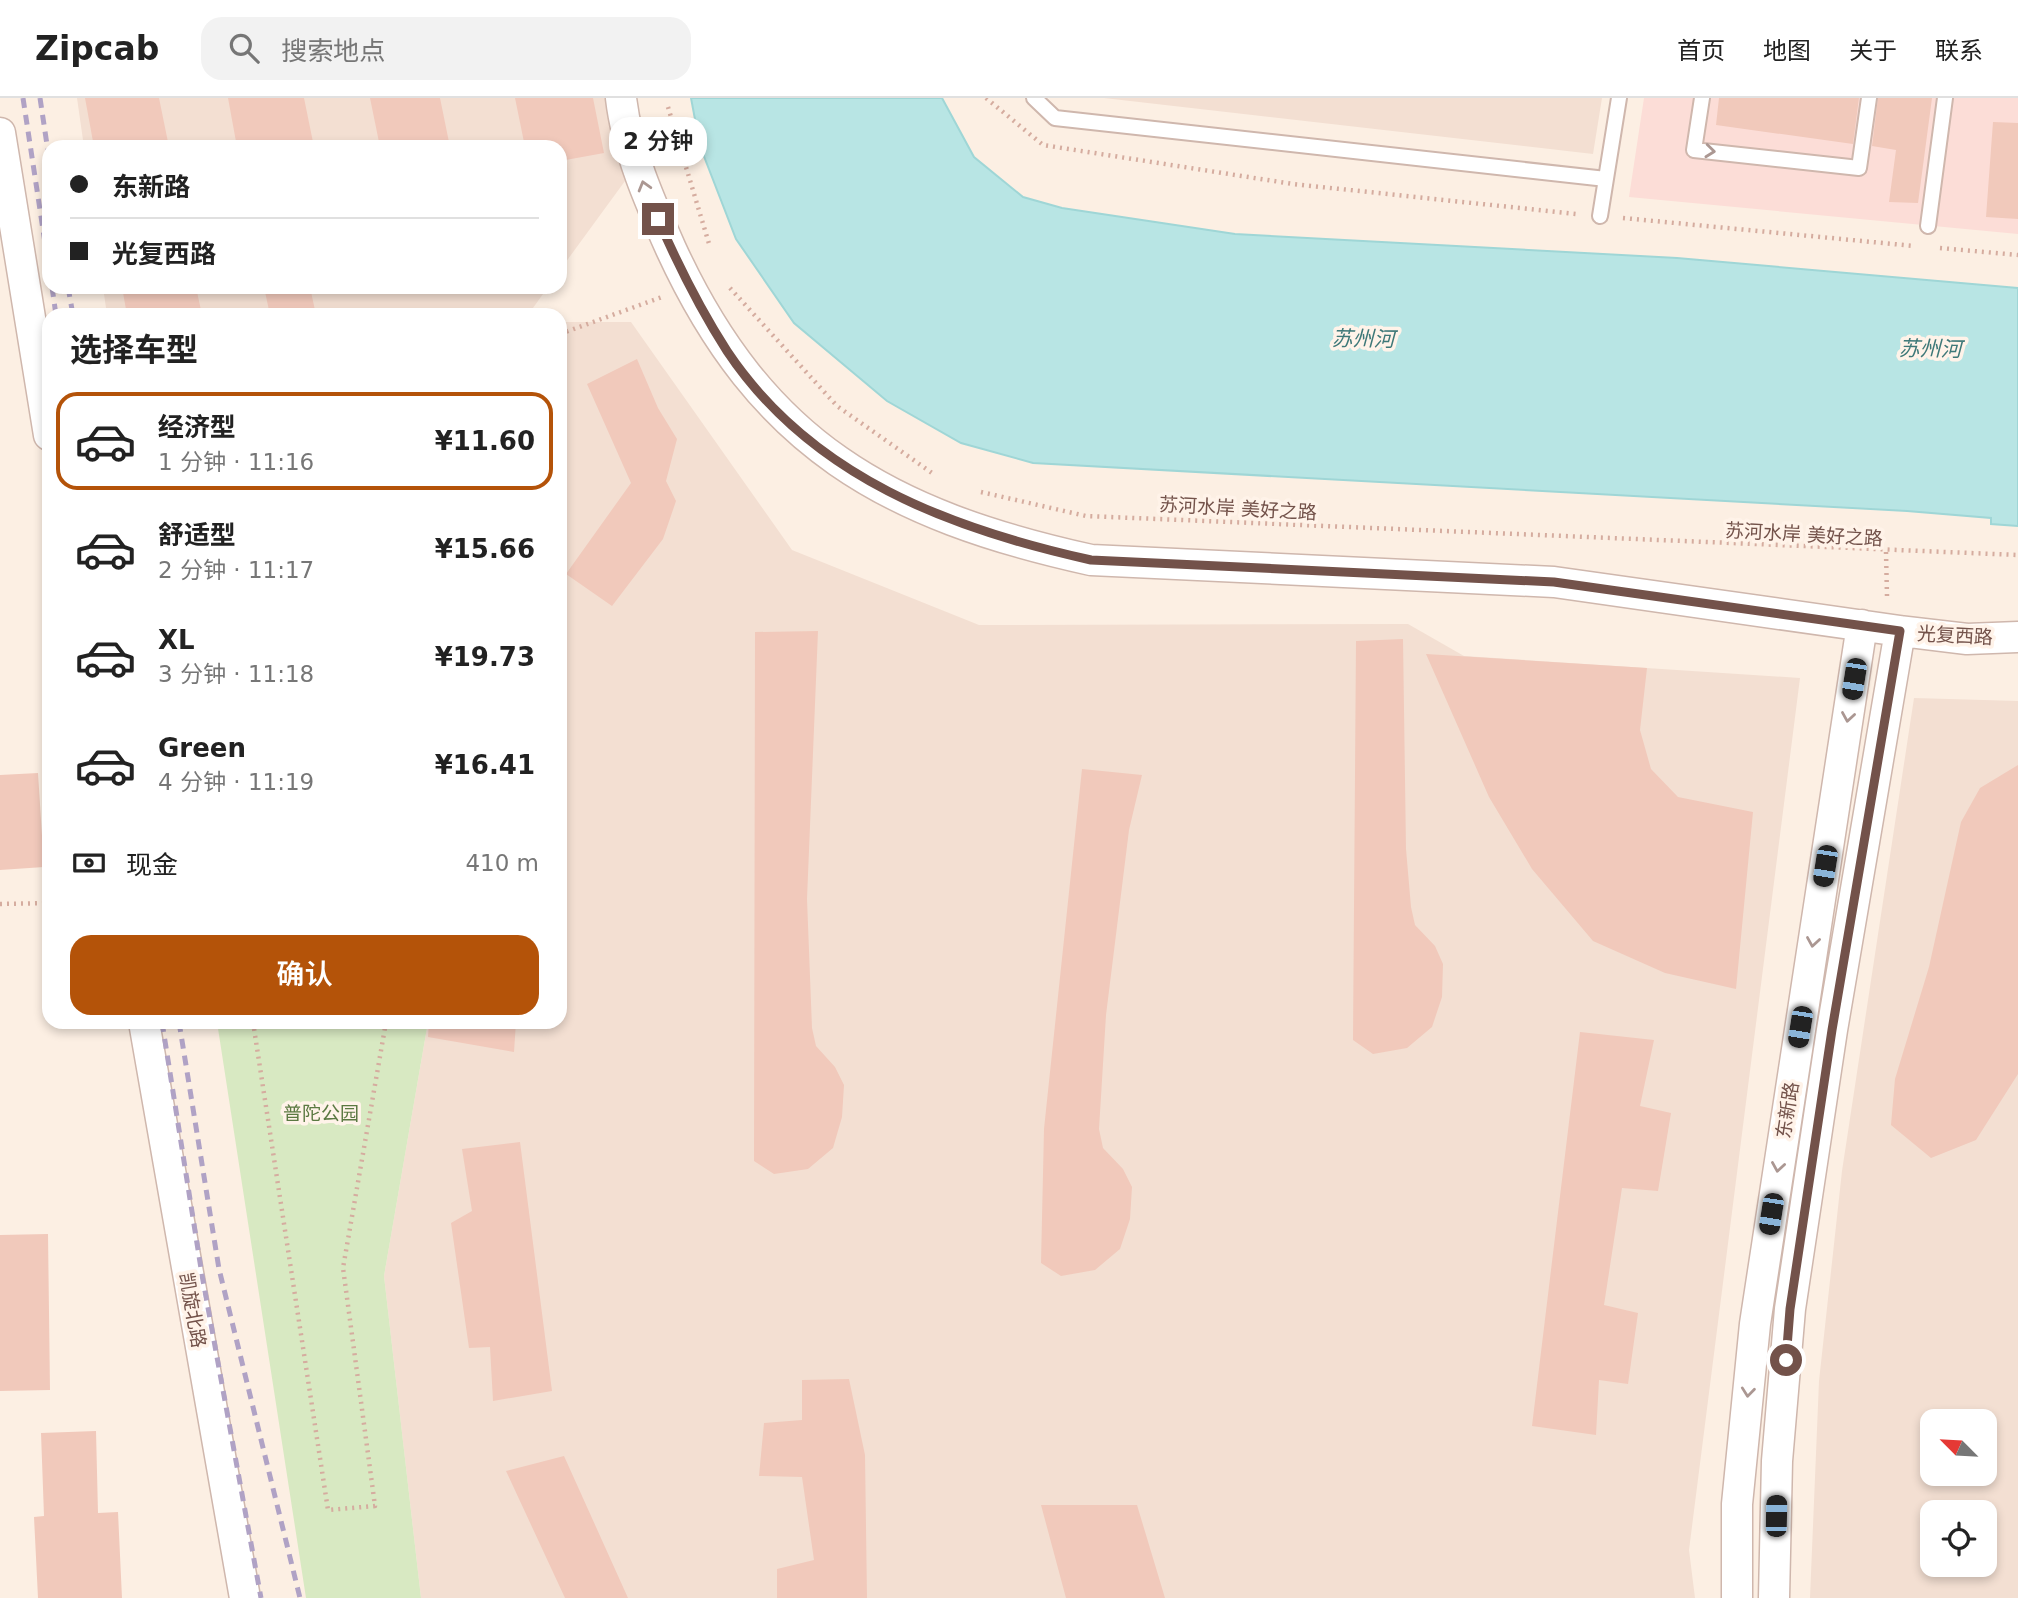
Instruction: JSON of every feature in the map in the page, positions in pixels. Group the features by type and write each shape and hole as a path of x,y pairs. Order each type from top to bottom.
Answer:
{"street":[{"name":"光复西路","path":"621,98 647,197 688,286 729,353 776,411 843,467 924,511 1018,544 1091,560 1554,582 1967,639 2018,637"},
{"path":"0,133 42,392"},
{"name":"东新路","path":"1737,1598 1737,1504 1755,1324 1883,629"},
{"name":"东新路","path":"1774,1598 1777,1461 1790,1309 1832,1030 1883,629"},
{"name":"凯旋北路","path":"145,1029 245,1598"}],"lane":[{"path":"1034,98 1055,118 1606,179"},
{"path":"1600,216 1619,98"},
{"path":"1702,98 1695,150 1859,168 1869,98"},
{"path":"1928,226 1945,98"}],"path":[{"path":"986,98 1043,145 1293,184 2018,255"},
{"path":"668,107 710,249"},
{"path":"567,331 718,275 837,406 938,477"},
{"name":"苏河水岸 美好之路","path":"977,491 1086,516 1886,552 2018,555"},
{"path":"1883,629 1886,552"},
{"path":"0,904 42,904"},
{"path":"254,1029 328,1510 375,1506 343,1268 385,1029"}],"shaded area":[{"path":"77,98 609,98 625,181 567,260 567,140 83,140"},
{"path":"1104,98 1602,98 1593,154"},
{"path":"1644,98 2018,98 2018,234 1629,197"},
{"path":"104,294 543,294 533,308 106,308"},
{"path":"567,322 631,322 792,550 979,625 1408,624 1464,656 1800,678 1689,1550 1695,1598 421,1598 384,1276 427,1029 567,1029"},
{"path":"1914,698 2018,701 2018,1598 1810,1598 1819,1381 1842,1171"}],"green space":[{"name":"普陀公园","path":"218,1029 427,1029 384,1276 421,1598 306,1598"}],"water":[{"name":"苏州河","path":"691,98 942,98 974,157 1023,197 1062,208 1235,234 1677,258 2018,288 2018,526 1991,524 1991,518 1907,511 1033,463 961,443 887,401 794,323 736,239 700,146"}],"building":[{"path":"85,98 159,98 168,140 93,140"},
{"path":"228,98 304,98 313,140 236,140"},
{"path":"370,98 440,98 449,140 379,140"},
{"path":"515,98 593,98 604,153 567,160 567,140 524,140"},
{"path":"1719,98 1859,98 1853,144 1716,125"},
{"path":"1878,98 1932,98 1918,203 1889,202 1896,150 1872,146"},
{"path":"1993,122 2018,123 2018,219 1986,217"},
{"path":"123,294 198,294 200,308 126,308"},
{"path":"266,294 312,294 314,308 268,308"},
{"path":"637,359 658,408 677,439 666,481 676,501 663,539 612,606 567,575 631,483 587,384"},
{"path":"818,631 807,899 812,1028 816,1046 835,1067 844,1085 842,1117 833,1148 808,1169 774,1174 754,1161 755,632"},
{"path":"1403,639 1406,849 1411,907 1415,925 1435,946 1443,964 1442,997 1432,1027 1407,1048 1373,1054 1353,1040 1356,641"},
{"path":"1426,654 1647,668 1640,730 1651,769 1678,797 1753,812 1736,989 1665,973 1593,941 1532,869 1489,797"},
{"path":"2018,765 2018,1074 1976,1140 1931,1158 1891,1125 1895,1079 1929,967 1961,822 1980,788"},
{"path":"1082,769 1142,775 1129,830 1106,1015 1099,1129 1103,1148 1123,1169 1132,1187 1130,1219 1120,1249 1095,1270 1061,1276 1041,1263 1044,1129"},
{"path":"38,773 42,867 0,870 0,775"},
{"path":"429,1029 516,1029 514,1052 428,1037"},
{"path":"1580,1032 1654,1040 1640,1106 1671,1113 1658,1191 1622,1188 1604,1305 1638,1313 1628,1384 1599,1380 1596,1435 1532,1426"},
{"path":"520,1142 552,1391 493,1401 490,1347 469,1348 451,1223 472,1211 462,1149"},
{"path":"48,1234 50,1390 0,1391 0,1235"},
{"path":"849,1379 865,1455 867,1598 777,1598 777,1569 814,1560 802,1477 759,1476 764,1423 802,1420 802,1380"},
{"path":"96,1431 98,1513 118,1512 122,1598 38,1598 34,1517 44,1516 41,1433"},
{"path":"564,1456 628,1598 565,1598 506,1471"},
{"path":"1041,1505 1137,1505 1165,1598 1066,1598"}],"railway":[{"path":"23,98 42,223"},
{"path":"40,98 46,140"},
{"path":"53,294 55,308"},
{"path":"69,294 72,308"},
{"path":"163,1029 202,1275 261,1598"},
{"path":"180,1029 219,1269 300,1598"}],"route":[{"path":"658,219 688,286 729,353 776,411 843,467 924,511 1018,544 1091,560 1554,582 1900,631 1832,1030 1790,1309 1786,1360"}]}
